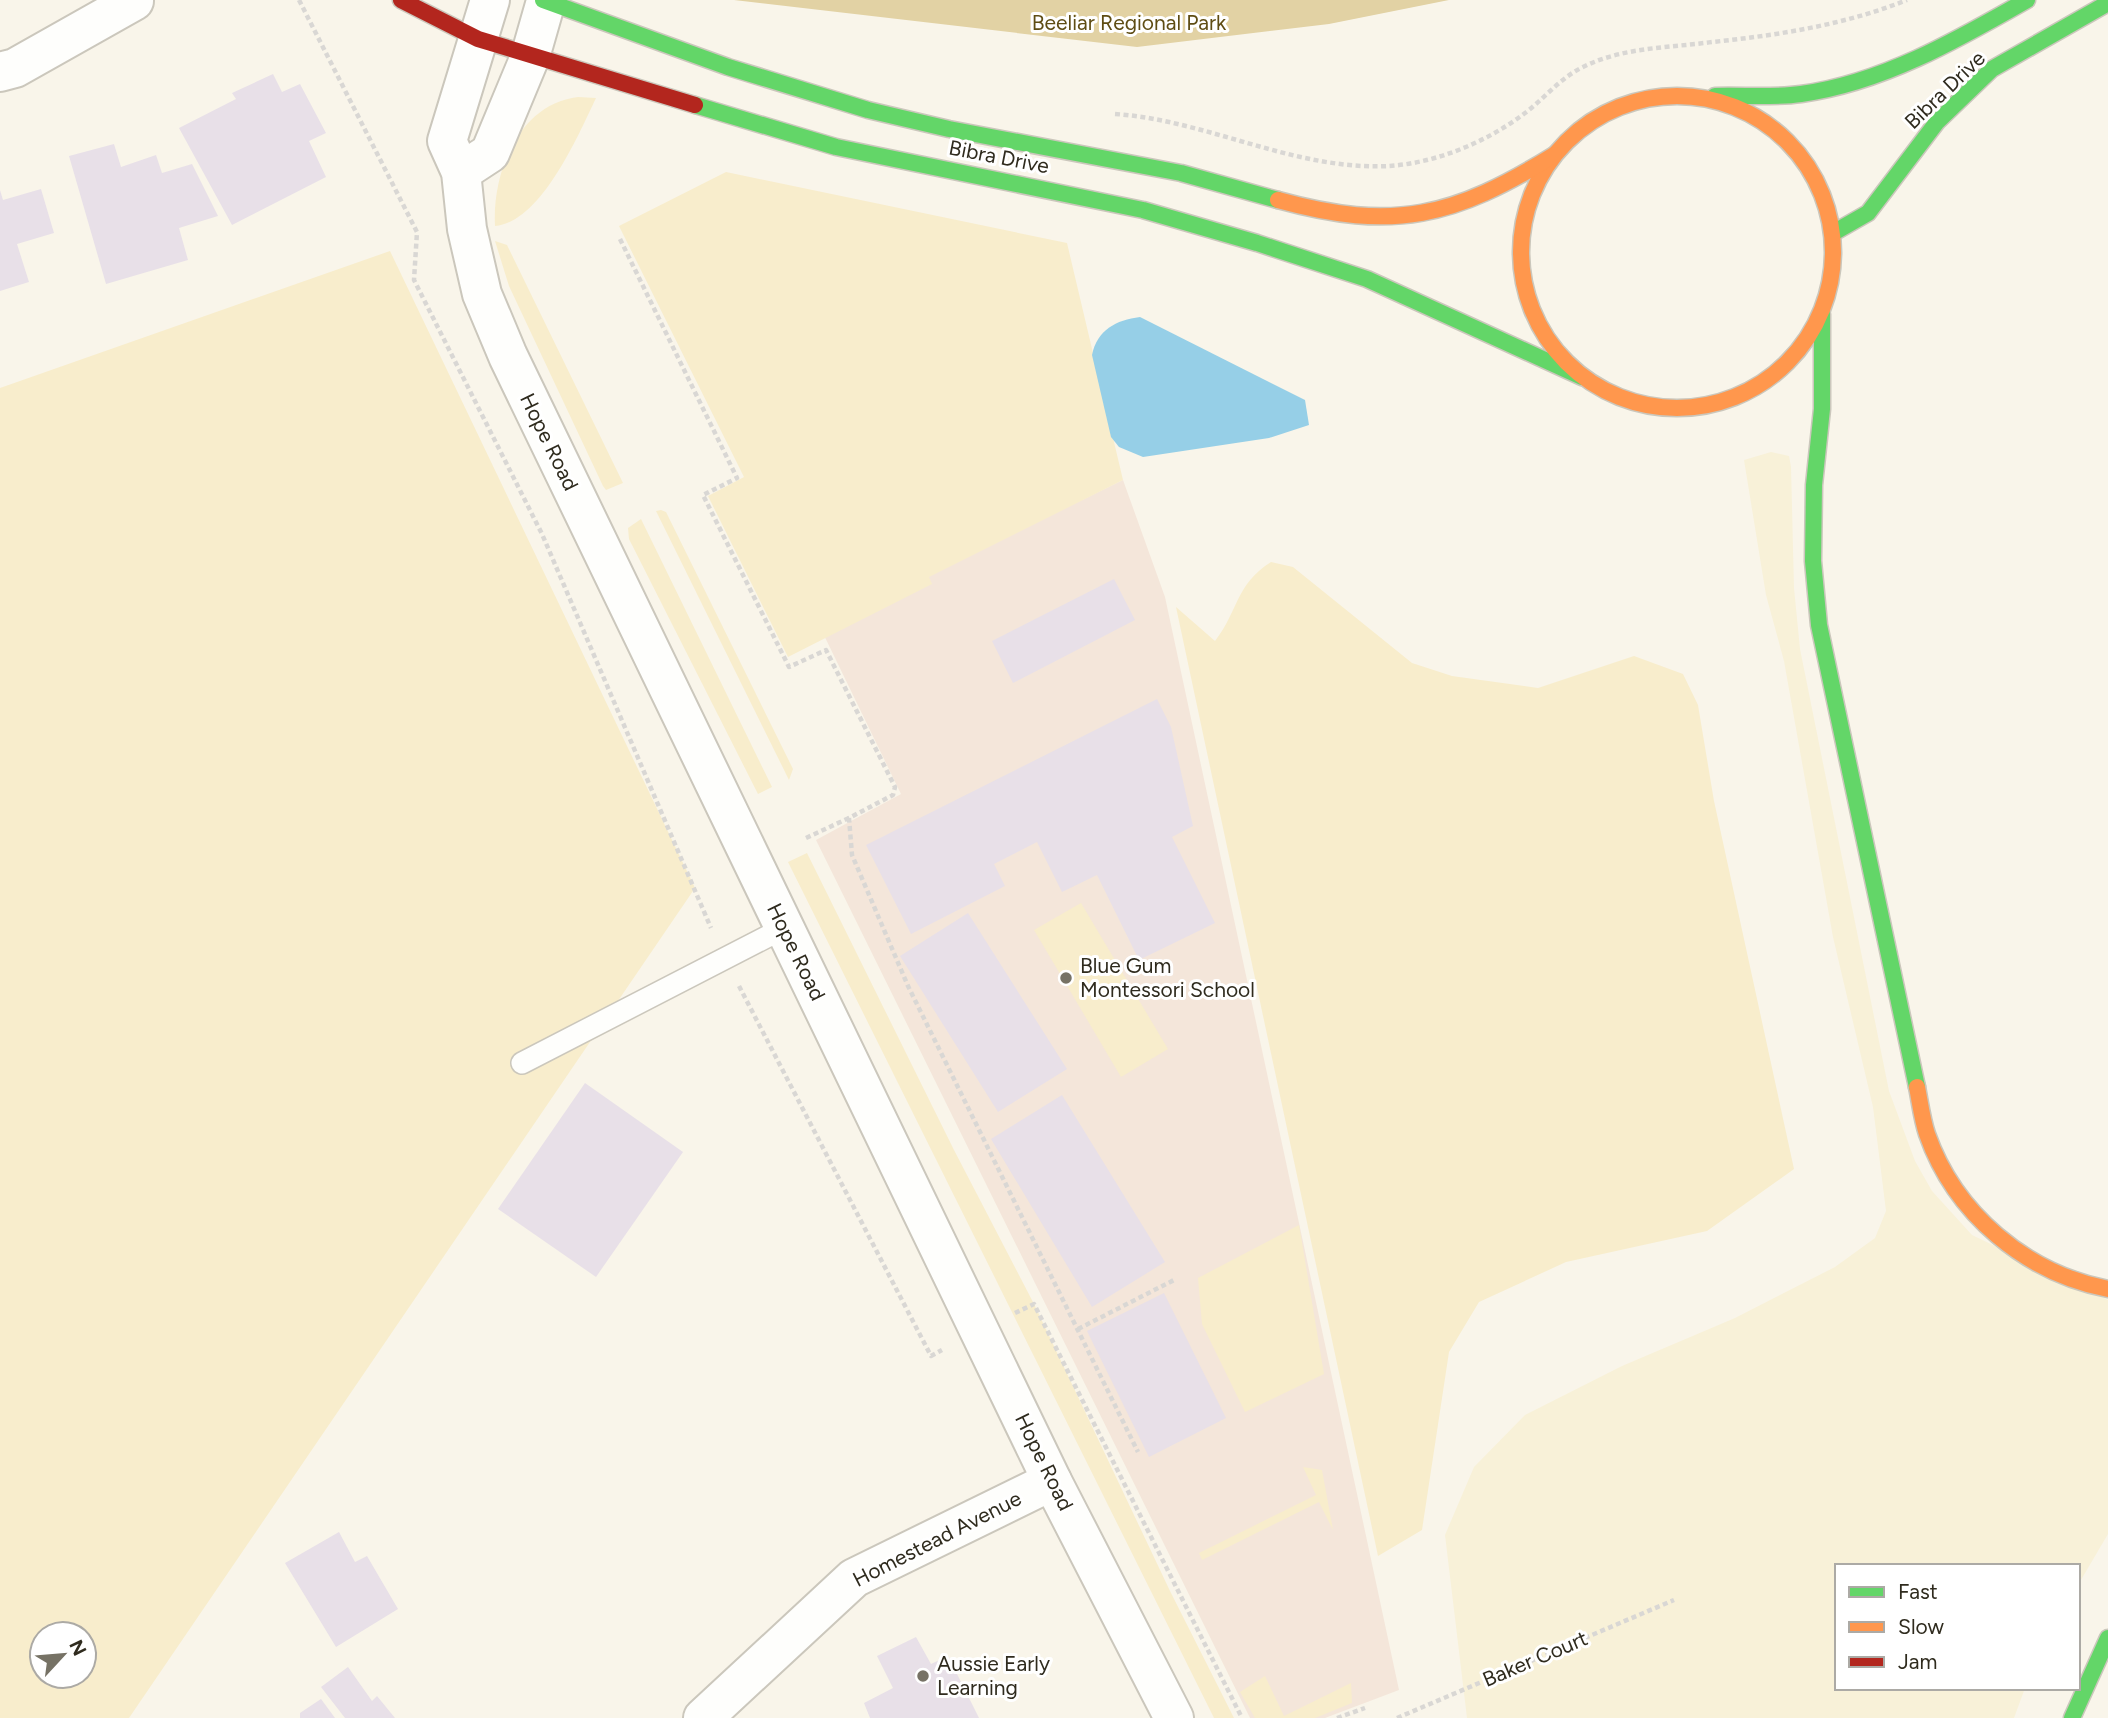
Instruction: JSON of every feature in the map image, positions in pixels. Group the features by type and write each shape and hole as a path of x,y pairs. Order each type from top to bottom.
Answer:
{"main road":[{"name":"Bibra Drive","path":"401,0 478,39 530,57 836,147 1143,210 1257,243 1367,279 1582,377"},
{"name":"Bibra Drive","path":"1699,97 1810,93 1849,82 1888,70 1962,38 2027,0"},
{"name":"Bibra Drive","path":"545,1 744,74 833,100 927,124 1183,173 1333,215 1364,219 1406,217 1452,207 1499,189 1554,155"},
{"name":"Bibra Drive","path":"1833,233 1868,213 1937,122 1992,69 2108,3"},
{"path":"1822,314 1801,349 1772,378 1737,398 1697,408 1656,408 1617,397 1582,377 1553,347 1532,311 1522,271 1522,230 1533,191 1554,155 1583,126 1619,106 1658,96 1699,97 1739,107 1784,138 1803,158 1823,194 1833,233 1832,275 1822,314 1822,409 1814,485 1813,561 1819,625 1927,1134 1948,1178 1977,1217 2014,1250 2056,1274 2108,1290"},
{"path":"2071,1718 2108,1638"}],"street":[{"name":"Hope Road","path":"490,0 447,141 460,172 467,229 482,294 508,356 1052,1481 1174,1718"},
{"path":"0,72 15,68 134,1"},
{"path":"460,172 490,153 530,57 545,1"},
{"name":"Homestead Avenue","path":"703,1718 854,1578 1052,1481"}],"lane":[{"path":"522,1063 784,928"}],"path":[{"path":"299,0 417,232 414,280 542,534 725,959 931,1356"},
{"path":"1102,113 1147,116 1308,158 1341,164 1389,166 1420,162 1499,131 1564,79 1609,56 1656,47 1766,36 1847,21 1907,0"},
{"path":"620,239 737,478 703,495 789,667 826,650 895,787 893,795 806,838"},
{"path":"849,818 852,855 908,986 1139,1452"},
{"path":"1078,1329 1176,1279"},
{"path":"1034,1304 1242,1718"},
{"name":"Baker Court","path":"1396,1718 1674,1600"},
{"path":"1337,1718 1365,1708"}],"shaded area":[{"path":"578,97 596,98 556,175 528,210 512,221 495,226 498,184 513,144 525,127 540,113 557,102"},
{"path":"726,172 1067,243 1123,480 929,577 932,584 788,657 708,496 744,477 619,226"},
{"path":"495,241 507,245 623,483 606,490 603,486 509,286"},
{"path":"390,251 695,888 129,1718 0,1718 0,388"},
{"name":"Blue Gum Montessori School","path":"1123,480 1165,597 1399,1690 1325,1718 1250,1718 816,840 901,794 820,627"},
{"path":"656,511 666,512 793,769 789,780"},
{"path":"641,519 772,787 758,794 629,539 628,528"},
{"path":"1271,562 1293,567 1412,663 1452,676 1538,688 1634,656 1683,674 1698,705 1714,801 1794,1169 1707,1231 1566,1262 1479,1302 1449,1352 1422,1530 1378,1556 1176,607 1215,641 1250,580"},
{"path":"807,853 954,1150 1034,1304 1170,1591 1234,1718 1214,1718 788,862"},
{"path":"1081,903 1168,1049 1121,1077 1034,930"},
{"path":"1299,1225 1324,1374 1245,1412 1202,1324 1198,1278"},
{"path":"1303,1467 1322,1470 1333,1530 1319,1502 1202,1560 1199,1553 1316,1495"},
{"path":"1265,1676 1284,1716 1351,1683 1352,1703 1315,1718 1255,1718 1240,1692"}],"green space":[{"name":"Beeliar Regional Park","path":"734,0 1449,0 1329,24 1137,47"}],"sand":[{"path":"1771,452 1789,456 1794,588 1800,649 1889,1091 1915,1161 1932,1191 1972,1235 2108,1300 2108,1534 2080,1582 2080,1564 1835,1564 1835,1690 2024,1690 2014,1718 1467,1718 1445,1535 1474,1467 1525,1415 1622,1366 1735,1318 1835,1267 1875,1238 1886,1211 1873,1107 1833,937 1784,661 1766,595 1744,460"}],"water":[{"path":"1140,317 1305,400 1309,425 1269,438 1143,457 1119,447 1111,437 1092,355 1098,339 1109,328"}],"building":[{"path":"273,74 282,92 300,84 326,133 309,141 326,177 232,225 179,128 236,99 232,93"},
{"path":"114,144 121,167 156,155 162,173 192,164 218,216 179,228 188,260 106,284 69,156"},
{"path":"41,189 54,233 17,244 29,282 0,291 0,190 3,200"},
{"path":"1114,579 1135,620 1013,683 992,641"},
{"path":"1157,699 1171,727 1193,826 1172,837 1215,923 1139,960 1097,875 1062,892 1037,842 994,864 1005,886 911,934 866,845"},
{"path":"968,913 1067,1069 998,1112 900,956"},
{"path":"585,1083 683,1152 596,1277 498,1209"},
{"path":"1062,1095 1165,1262 1092,1307 991,1139"},
{"path":"1164,1293 1226,1418 1149,1457 1087,1331"},
{"path":"339,1532 355,1562 367,1556 398,1609 336,1647 285,1563"},
{"name":"Aussie Early Learning","path":"916,1637 931,1664 948,1656 979,1718 870,1718 864,1703 893,1688 877,1656"},
{"path":"348,1667 372,1701 377,1696 395,1718 345,1718 321,1687"},
{"path":"321,1699 335,1718 300,1718 300,1713"}],"traffic: fast":[{"path":"543,0 728,67 868,110 949,129 1181,173 1278,200"},
{"path":"1715,96 1801,94 1861,80 1918,58 2027,0"},
{"path":"1833,233 1868,213 1937,122 1992,69 2108,3"},
{"path":"695,105 836,147 1143,210 1257,243 1367,279 1582,377"},
{"path":"1822,314 1822,409 1814,485 1813,561 1819,625 1917,1087"},
{"path":"2072,1718 2108,1638"}],"traffic: slow":[{"path":"1677,96 1707,99 1751,114 1776,131 1798,153 1821,192 1830,222 1833,252 1830,282 1815,326 1798,351 1776,373 1737,396 1707,405 1677,408 1647,405 1603,390 1578,373 1556,351 1533,312 1524,282 1521,252 1524,222 1539,178 1556,153 1578,131 1617,108 1647,99 1677,96"},
{"path":"1278,200 1356,215 1422,213 1485,193 1554,155"},
{"path":"1917,1087 1925,1128 1939,1163 1975,1214 2022,1254 2078,1281 2108,1289"}],"traffic: jam":[{"path":"401,0 478,39 695,105"}],"place":[{"name":"Blue Gum Montessori School","path":"1066,978"},
{"name":"Aussie Early Learning","path":"923,1676"}]}
